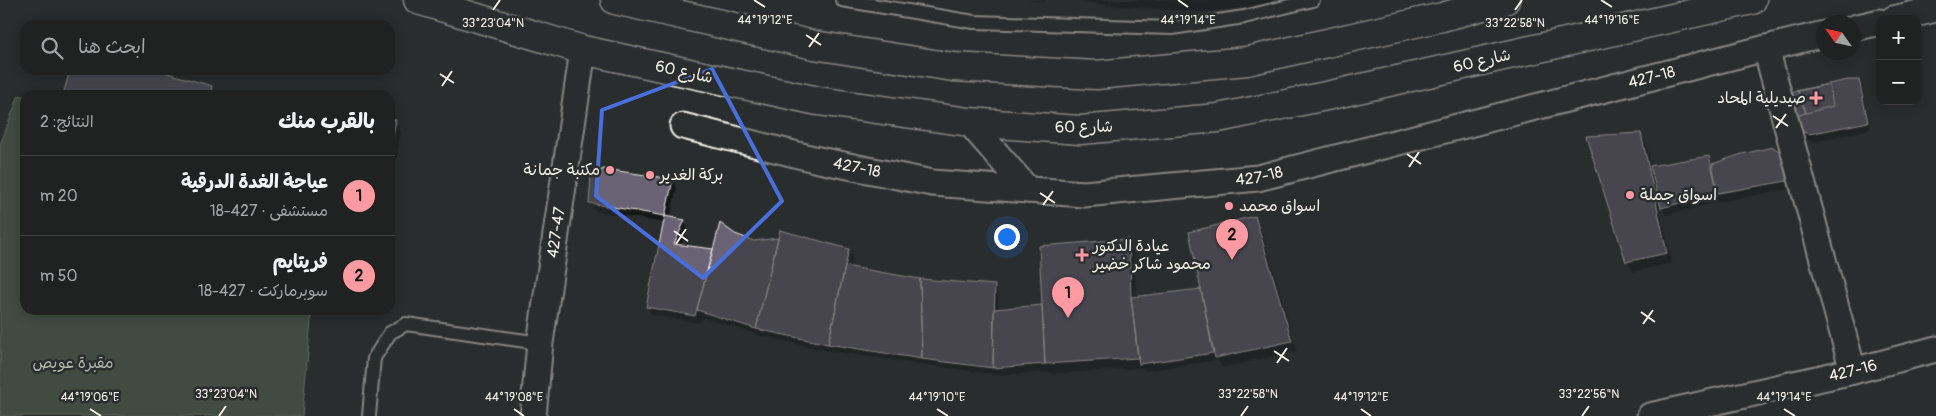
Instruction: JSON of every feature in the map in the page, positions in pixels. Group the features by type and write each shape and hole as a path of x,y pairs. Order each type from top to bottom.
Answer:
{"street":[{"name":"شارع 60","path":"418,0 583,50 818,101 969,122 1080,130 1218,118 1752,0"},
{"path":"615,0 650,4 814,45 953,67 1096,75 1247,61 1442,17 1505,0"},
{"path":"1910,15 1936,9"},
{"path":"1861,26 1876,23"},
{"name":"427-18","path":"684,126 814,159 932,183 1084,194 1258,178 1816,36"},
{"path":"1766,48 1853,371"},
{"name":"427-47","path":"533,416 540,343 583,50"},
{"path":"969,122 1028,190"},
{"name":"427-16","path":"1650,416 1725,407 1936,349"}],"lane":[{"path":"842,0 974,22 1172,28 1244,17 1313,0"},
{"path":"369,416 374,358 390,333 406,324 540,343"}],"highlighted area":[{"path":"712,69 782,201 703,278 596,196 602,110"}],"green space":[{"name":"مقبرة عويص","path":"20,95 20,315 312,315 302,416 0,416 0,145"}],"building":[{"path":"69,75 174,75 212,86 211,90 64,90"},
{"path":"1848,80 1859,80 1868,122 1809,134 1795,129 1785,93"},
{"name":"صيديلية المحاد","path":"1829,84 1833,106 1806,113 1798,91"},
{"path":"1798,91 1806,113 1792,117 1785,93"},
{"name":"اسواق جملة","path":"1641,133 1667,253 1626,262 1586,136"},
{"path":"1773,147 1780,152 1787,181 1718,193 1712,164 1742,154"},
{"path":"1709,156 1718,193 1661,208 1650,166"},
{"path":"604,169 673,179 665,216 589,203 591,175"},
{"path":"665,216 685,220 674,244 713,249 695,316 646,307"},
{"path":"1255,216 1292,341 1215,358 1189,232"},
{"path":"720,223 735,234 754,241 778,238 756,329 697,310"},
{"path":"780,230 849,249 828,344 756,329"},
{"path":"1129,239 1131,297 1138,358 1045,364 1039,246"},
{"path":"845,266 920,279 922,359 828,344"},
{"path":"920,279 995,285 993,368 922,359"},
{"path":"1201,289 1213,353 1139,364 1131,297"},
{"path":"1042,305 1045,364 993,368 994,309"}],"place":[{"name":"صيديلية المحاد","path":"1816,98"},
{"name":"مكتبة جمانة","path":"610,170"},
{"name":"بركة الغدير","path":"650,175"},
{"name":"اسواق جملة","path":"1630,195"},
{"name":"اسواق محمد","path":"1229,206"},
{"name":"عيادة الدكتور محمود شاكر خضير","path":"1082,255"},
{"name":"فريتايم","path":"1232,260"},
{"name":"عياجة الغدة الدرقية","path":"1068,318"}]}
